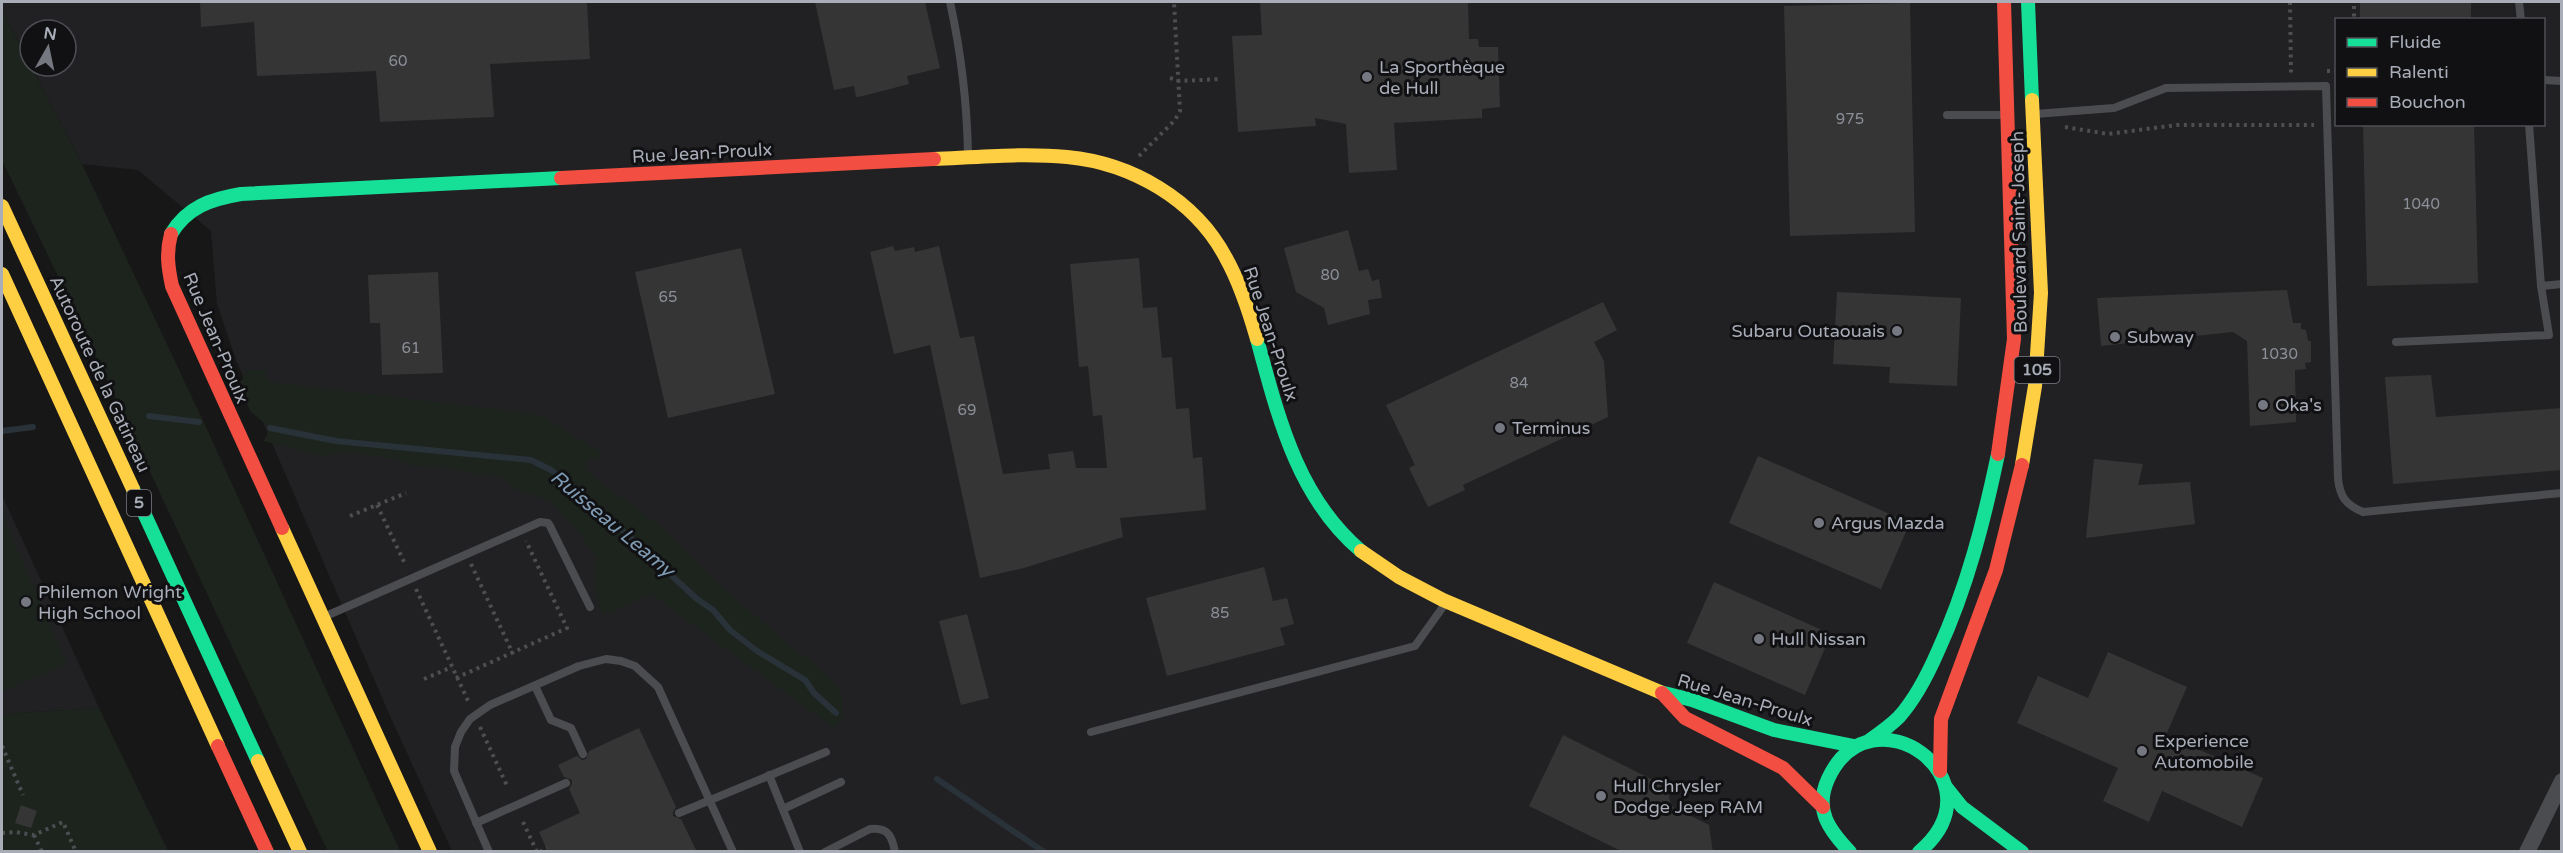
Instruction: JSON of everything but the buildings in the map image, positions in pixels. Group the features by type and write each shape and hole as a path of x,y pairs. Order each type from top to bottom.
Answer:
{"main road":[{"name":"Boulevard Saint-Joseph","path":"1940,771 1941,719 1996,570 2030,428 2040,339 2041,304 2022,115 2004,2"},
{"name":"Boulevard Saint-Joseph","path":"1870,740 1900,716 1923,682 1938,653 1965,585 1995,467 2009,389 2014,339 2028,2"},
{"name":"Rue Jean-Proulx","path":"430,852 172,286 167,263 168,242 177,223 190,210 208,200 242,194 968,157 1045,156 1101,163 1149,180 1167,190 1193,213 1227,258 1239,283 1295,464 1316,500 1342,534 1383,568 1447,601 1662,693 1692,700 1774,730 1854,746"},
{"name":"Autoroute de la Gatineau","path":"2,206 300,852"},
{"name":"5","path":"2,274 267,852"},
{"name":"Rue Jean-Proulx","path":"1662,693 1685,718 1784,768 1824,814 1834,837 1850,852"},
{"name":"105","path":"1823,841 1823,792 1830,772 1842,754 1854,746 1870,740 1891,738 1910,743 1927,754 1940,771 1946,787 1945,819 1938,833 1919,852"},
{"path":"1946,787 1962,807 2022,852"}],"street":[{"path":"2527,852 2562,781"}],"lane":[{"path":"950,2 964,86 968,157"},
{"path":"2519,2 2521,18"},
{"path":"2545,80 2562,81"},
{"path":"1947,115 2022,115 2114,108 2166,88 2326,86 2339,492 2345,502 2363,512 2562,493"},
{"path":"2396,342 2549,335 2541,286 2529,126"},
{"path":"2541,286 2562,285"},
{"path":"322,617 540,522 548,523 550,526 590,607"},
{"path":"1091,732 1415,646 1447,601"},
{"path":"489,852 454,771 454,755 465,725 476,713 598,660 621,661 642,670 653,681 662,694 734,852"},
{"path":"535,686 551,720 571,728 583,754"},
{"path":"679,813 826,752"},
{"path":"769,775 800,852"},
{"path":"783,808 841,782"},
{"path":"476,823 566,783"},
{"path":"825,852 870,829 878,828 884,829 890,835 895,852"}],"path":[{"path":"1139,157 1178,115 1179,81 1174,2"},
{"path":"2290,2 2291,87"},
{"path":"2354,6 2354,18"},
{"path":"1170,78 1179,81 1221,78"},
{"path":"2061,127 2108,135 2177,125 2328,125"},
{"path":"350,516 406,493"},
{"path":"377,505 406,566"},
{"path":"456,678 567,628 525,540"},
{"path":"472,566 513,654"},
{"path":"416,589 469,703"},
{"path":"537,633 540,641"},
{"path":"482,658 485,666"},
{"path":"424,679 452,667"},
{"path":"480,728 508,788"},
{"path":"2,746 23,795"},
{"path":"2,833 34,834 63,822 76,852"},
{"path":"523,822 538,852 547,848"},
{"path":"34,834 42,852"}],"shaded area":[{"path":"2,2 2561,2 2561,851 452,851 390,716 236,360 217,304 211,231 138,170 82,164 37,78 78,78 78,18 18,18 18,41 2,11"},
{"path":"2,11 18,42 18,78 37,78 82,164 205,425 400,851 328,851 2,160"},
{"path":"248,370 264,370 270,382 538,414 601,452 598,459 586,459 585,469 654,521 717,582 835,683 842,695 842,717 835,729 651,594 603,616 596,596 596,558 576,529 549,500 515,489 503,476 479,475 451,468 413,466 394,459 342,451 326,457 264,441 270,428 250,411 239,384"},
{"name":"Philemon Wright High School","path":"2,495 99,708 2,714"},
{"path":"2,517 67,664 3,691"},
{"path":"99,708 168,851 2,852 2,714"}],"waterway":[{"name":"Ruisseau Leamy","path":"149,416 199,422"},
{"name":"Ruisseau Leamy","path":"2,431 33,427"},
{"name":"Ruisseau Leamy","path":"270,428 336,441 531,460 551,470 587,498 697,599 713,610 730,630 757,651 805,680 814,693 836,713"},
{"name":"Ruisseau Leamy","path":"937,779 1044,852"}],"traffic: fast":[{"path":"2028,2 2032,100"},
{"path":"171,234 184,217 192,211 210,202 241,194 561,178"},
{"path":"1257,339 1282,426 1293,454 1321,506 1339,530 1361,551"},
{"path":"1870,740 1905,710 1934,660 1966,579 1981,529 1998,454"},
{"path":"133,489 258,761"},
{"path":"1660,692 1692,700 1774,730 1854,746"},
{"path":"1850,852 1836,836 1826,819 1823,810 1824,790 1828,779 1848,752 1872,741 1898,742 1922,753 1939,772 1947,797 1942,824 1919,852"},
{"path":"1946,787 1962,807 2022,852"}],"traffic: slow":[{"path":"2022,465 2035,386 2041,293 2032,100"},
{"path":"934,159 1017,155 1067,157 1114,167 1159,188 1197,218 1213,237 1236,277 1257,339"},
{"path":"2,206 133,489"},
{"path":"2,274 218,746"},
{"path":"282,528 430,852"},
{"path":"1361,551 1399,577 1443,600 1660,692"},
{"path":"258,761 300,852"}],"traffic: jam":[{"path":"1998,454 2014,339 2004,2"},
{"path":"561,178 934,159"},
{"path":"171,234 168,260 172,286 282,528"},
{"path":"1940,771 1941,719 1996,570 2022,465"},
{"path":"1662,693 1685,718 1783,768 1823,807"},
{"path":"218,746 267,852"}],"place":[{"name":"La Sporthèque de Hull","path":"1367,77"},
{"name":"Subaru Outaouais","path":"1897,331"},
{"name":"Subway","path":"2115,337"},
{"name":"Oka's","path":"2263,405"},
{"name":"Terminus","path":"1500,428"},
{"name":"Argus Mazda","path":"1819,523"},
{"name":"Philemon Wright High School","path":"26,602"},
{"name":"Hull Nissan","path":"1759,639"},
{"name":"Experience Automobile","path":"2142,751"},
{"name":"Hull Chrysler Dodge Jeep RAM","path":"1601,796"}]}
